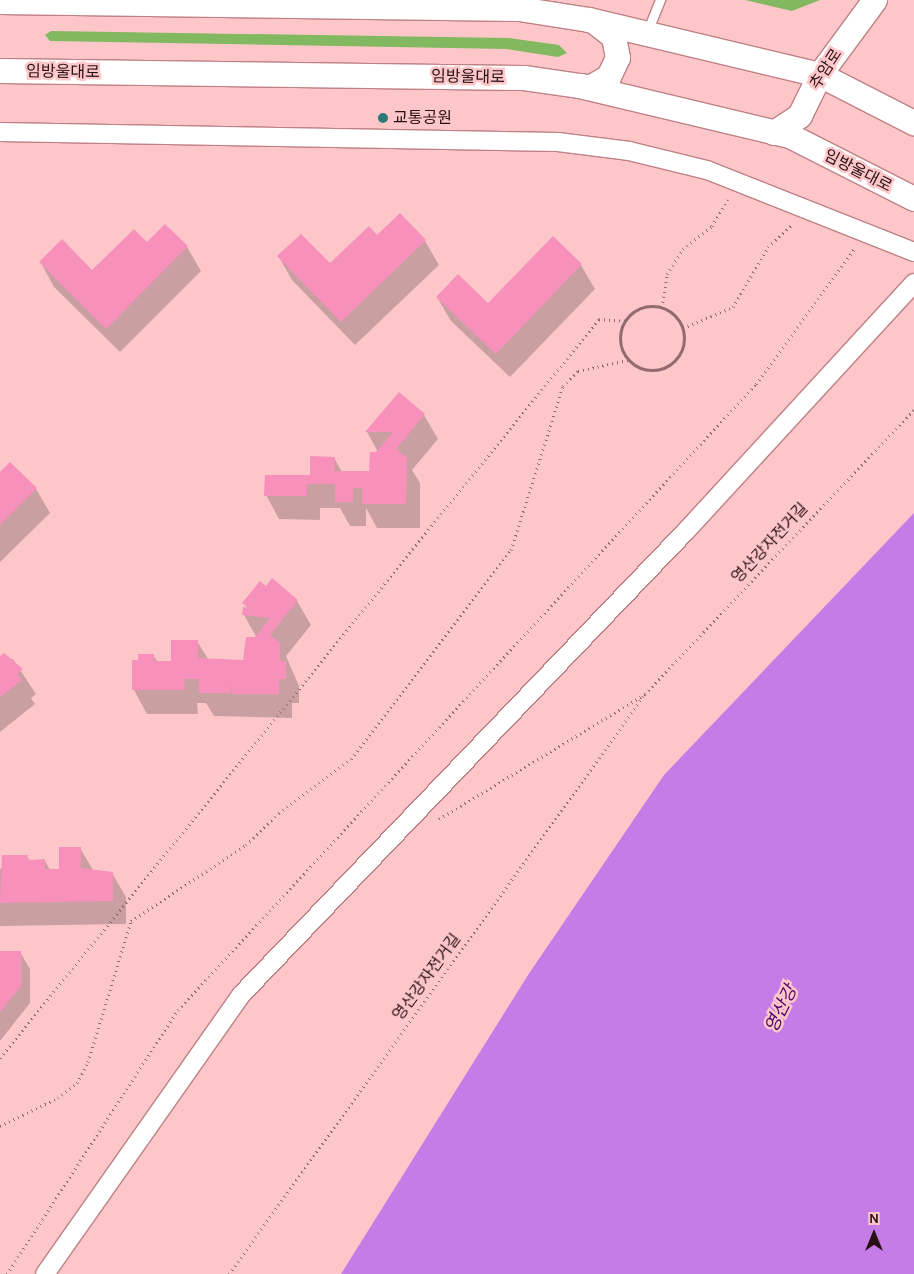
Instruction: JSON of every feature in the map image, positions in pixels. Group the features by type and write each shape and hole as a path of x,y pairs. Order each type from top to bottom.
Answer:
{"main road":[{"name":"추암로","path":"774,132 800,116 820,75 875,0"},
{"path":"0,2 520,10 589,20 820,75 914,123"},
{"path":"580,86 590,88 609,78 618,58 614,37 589,20"},
{"name":"임방울대로","path":"0,71 524,78 580,86 774,132 914,199"}],"street":[{"path":"0,132 503,138 629,151 733,179 861,234 914,252"},
{"path":"45,1274 241,995 686,531 914,283"}],"lane":[{"path":"646,34 660,0"}],"path":[{"path":"662,307 667,274 683,249 712,226 725,207 733,179"},
{"path":"683,328 733,307 768,247 810,211"},
{"path":"7,1274 178,1010 756,384 851,255 861,234"},
{"path":"641,307 662,307 683,328 682,350 668,366 647,370 628,360 620,341 625,321 641,307"},
{"path":"0,1058 600,318 625,321"},
{"path":"0,1126 58,1098 77,1083 88,1062 130,920 246,845 279,813 350,759 512,550 563,386 578,371 628,360"},
{"name":"영산강자전거길","path":"229,1274 645,694 914,410"},
{"name":"영산강자전거길","path":"436,821 645,694"}],"green space":[{"path":"745,0 820,0 792,11"},
{"path":"51,31 509,38 559,45 567,53 558,57 506,49 50,41 45,35"}],"water":[{"name":"영산강","path":"914,513 914,1274 341,1274 528,975 664,775"}],"building":[{"path":"400,213 426,240 341,322 277,256 301,234 330,263 369,226 377,235"},
{"path":"165,224 188,246 106,329 39,262 62,239 92,270 134,229 147,242"},
{"path":"553,236 582,264 496,354 436,297 458,274 488,303"},
{"path":"399,392 425,414 396,449 407,458 406,504 362,504 362,488 353,488 353,502 335,502 335,484 307,484 307,496 264,496 265,475 310,475 310,456 335,457 334,471 369,471 370,452 376,452 393,432 365,432"},
{"path":"10,462 37,488 0,525 0,472"},
{"path":"272,578 298,600 270,635 280,643 280,661 286,661 286,679 279,679 279,694 232,694 232,684 230,693 199,693 199,679 184,679 185,690 132,690 132,660 138,660 138,654 154,654 154,661 171,661 171,640 198,640 198,658 243,660 246,637 255,637 270,618 242,615 243,607 249,608 242,603 260,581 266,586"},
{"path":"4,653 23,669 17,674 22,680 0,697 0,656"},
{"path":"59,847 81,847 81,868 113,872 113,901 0,903 2,855 28,855 28,860 45,859 45,869 59,869"},
{"path":"0,951 21,951 21,986 0,1012"}],"place":[{"name":"교통공원","path":"383,118"}]}
